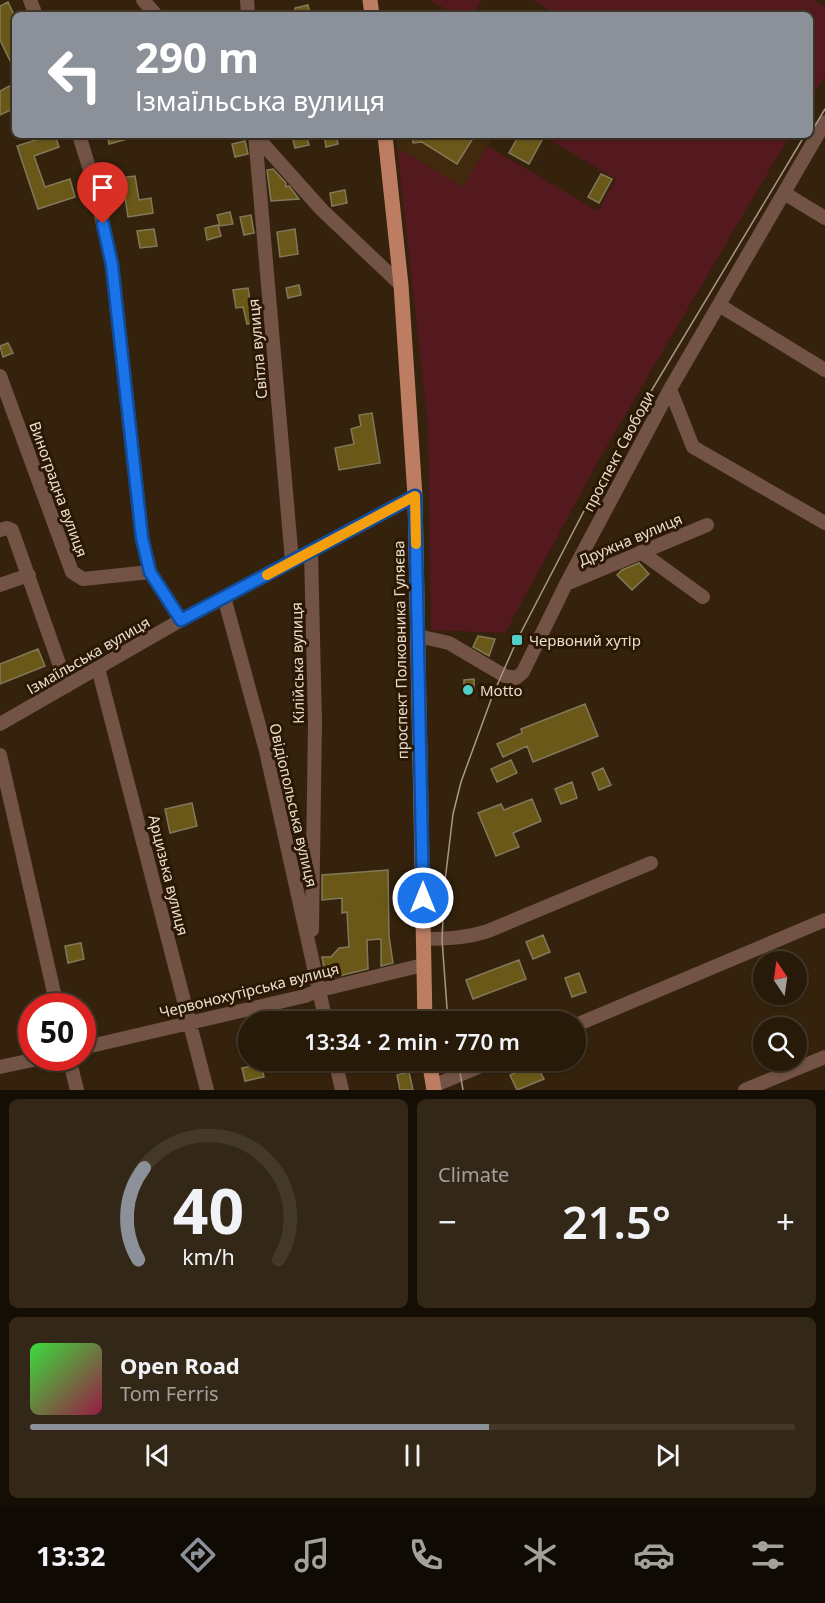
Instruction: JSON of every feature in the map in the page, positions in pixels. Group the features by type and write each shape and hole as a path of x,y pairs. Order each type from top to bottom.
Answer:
{"main road":[{"name":"проспект Полковника Гуляєва","path":"385,138 401,285 415,496 425,1011"},
{"path":"431,1071 434,1088"}],"street":[{"name":"проспект Свободи","path":"418,636 449,643 505,676 516,678 523,672 566,584 670,389 825,122"},
{"path":"80,138 94,183 112,265 138,517 150,572 181,620"},
{"name":"Світла вулиця","path":"255,138 292,561"},
{"path":"258,138 322,210 401,285"},
{"path":"784,193 825,218"},
{"path":"719,305 825,370"},
{"name":"Виноградна вулиця","path":"0,376 72,572 83,579 150,572"},
{"path":"670,389 693,447 825,523"},
{"name":"Ізмаїльська вулиця","path":"0,724 181,620 415,496"},
{"name":"Дружна вулиця","path":"566,584 707,525"},
{"path":"0,530 7,528 12,530 67,686"},
{"name":"Кілійська вулиця","path":"311,552 315,722 312,953"},
{"path":"641,552 704,597"},
{"path":"0,585 28,575"},
{"name":"Овідіопольська вулиця","path":"224,597 266,751 324,1011"},
{"name":"Арцизька вулиця","path":"98,668 207,1090"},
{"path":"0,755 54,993"},
{"path":"423,939 448,939 488,931 651,863"},
{"path":"586,1021 825,920"},
{"name":"Червонохутірська вулиця","path":"96,1045 306,996 320,990 423,965"},
{"path":"745,1090 825,1057"},
{"path":"0,1067 18,1063"},
{"path":"72,1071 77,1090"},
{"path":"338,1071 342,1090"},
{"path":"434,1088 471,1071"}],"shaded area":[{"path":"430,0 482,0 475,12 451,12"},
{"path":"533,0 814,0 825,7 825,76 813,96 813,12 553,12"},
{"path":"396,138 492,138 463,187 397,148"},
{"path":"546,138 788,138 601,456 505,633 431,630 428,425 397,148 463,187 487,146 598,211 616,179"}],"building":[{"path":"8,2 13,12 12,65 0,40 0,6"},
{"path":"308,5 309,12 296,12 295,8"},
{"path":"12,85 12,109 0,115 0,91"},
{"path":"42,138 56,138 59,147 34,156 45,187 70,179 75,197 38,209 17,146"},
{"path":"108,138 131,138 109,144"},
{"path":"307,138 309,145 295,148 293,140"},
{"path":"324,138 337,138 338,144 326,147"},
{"path":"412,138 473,138 457,164 422,142 413,143"},
{"path":"517,138 542,140 529,164 509,153"},
{"path":"245,141 248,154 235,157 232,144"},
{"path":"273,169 286,183 286,187 289,186 299,199 271,201 267,170"},
{"path":"601,174 612,179 599,203 588,197"},
{"path":"135,176 139,200 151,198 153,213 128,217 124,191 121,191 119,178"},
{"path":"345,190 347,203 332,206 330,193"},
{"path":"230,212 233,224 220,226 217,215"},
{"path":"251,215 254,233 244,235 240,217"},
{"path":"218,225 221,236 207,240 205,228"},
{"path":"154,229 157,246 140,248 137,231"},
{"path":"295,229 298,254 280,257 277,232"},
{"path":"299,285 301,295 288,298 286,288"},
{"path":"248,288 252,312 260,310 262,321 247,324 243,307 236,308 233,290"},
{"path":"8,343 13,353 3,357 0,346"},
{"path":"372,413 380,463 339,470 335,448 354,444 351,429 361,426 359,415"},
{"path":"639,563 649,574 632,590 617,575 622,570"},
{"path":"478,636 495,639 489,656 473,647"},
{"path":"38,649 45,666 0,684 0,664"},
{"path":"474,679 474,689 464,689 464,680"},
{"path":"585,704 598,736 533,762 527,746 503,757 497,744 522,733 521,729"},
{"path":"511,760 517,773 497,782 491,769"},
{"path":"603,768 611,785 599,790 592,773"},
{"path":"572,782 577,798 561,804 555,789"},
{"path":"532,799 541,821 513,833 519,847 496,856 478,813 501,804 504,810"},
{"path":"192,803 197,826 170,833 165,809"},
{"path":"388,870 389,936 393,963 381,966 381,939 367,940 368,969 326,979 322,957 331,957 339,948 349,947 347,912 342,913 342,898 322,900 322,875"},
{"path":"543,935 550,952 533,959 526,942"},
{"path":"81,943 84,959 68,963 65,946"},
{"path":"519,960 526,979 473,999 466,980"},
{"path":"579,973 586,992 572,997 565,978"},
{"path":"243,1071 263,1071 264,1077 245,1081"},
{"path":"519,1071 540,1071 544,1079 517,1090 510,1075"},
{"path":"409,1072 413,1090 400,1090 397,1075"}],"tram line":[{"path":"813,129 825,109"},
{"path":"447,1011 442,939 445,881 453,814 461,782 492,697 517,640 614,453 803,138"},
{"path":"460,1071 463,1090"}],"slow traffic":[{"path":"267,575 415,496 416,544"}],"place":[{"name":"Червоний хутір","path":"517,640"},
{"name":"Motto","path":"468,690"}],"route":[{"path":"103,224 112,265 142,538 150,572 181,620 415,496 423,898"}]}
